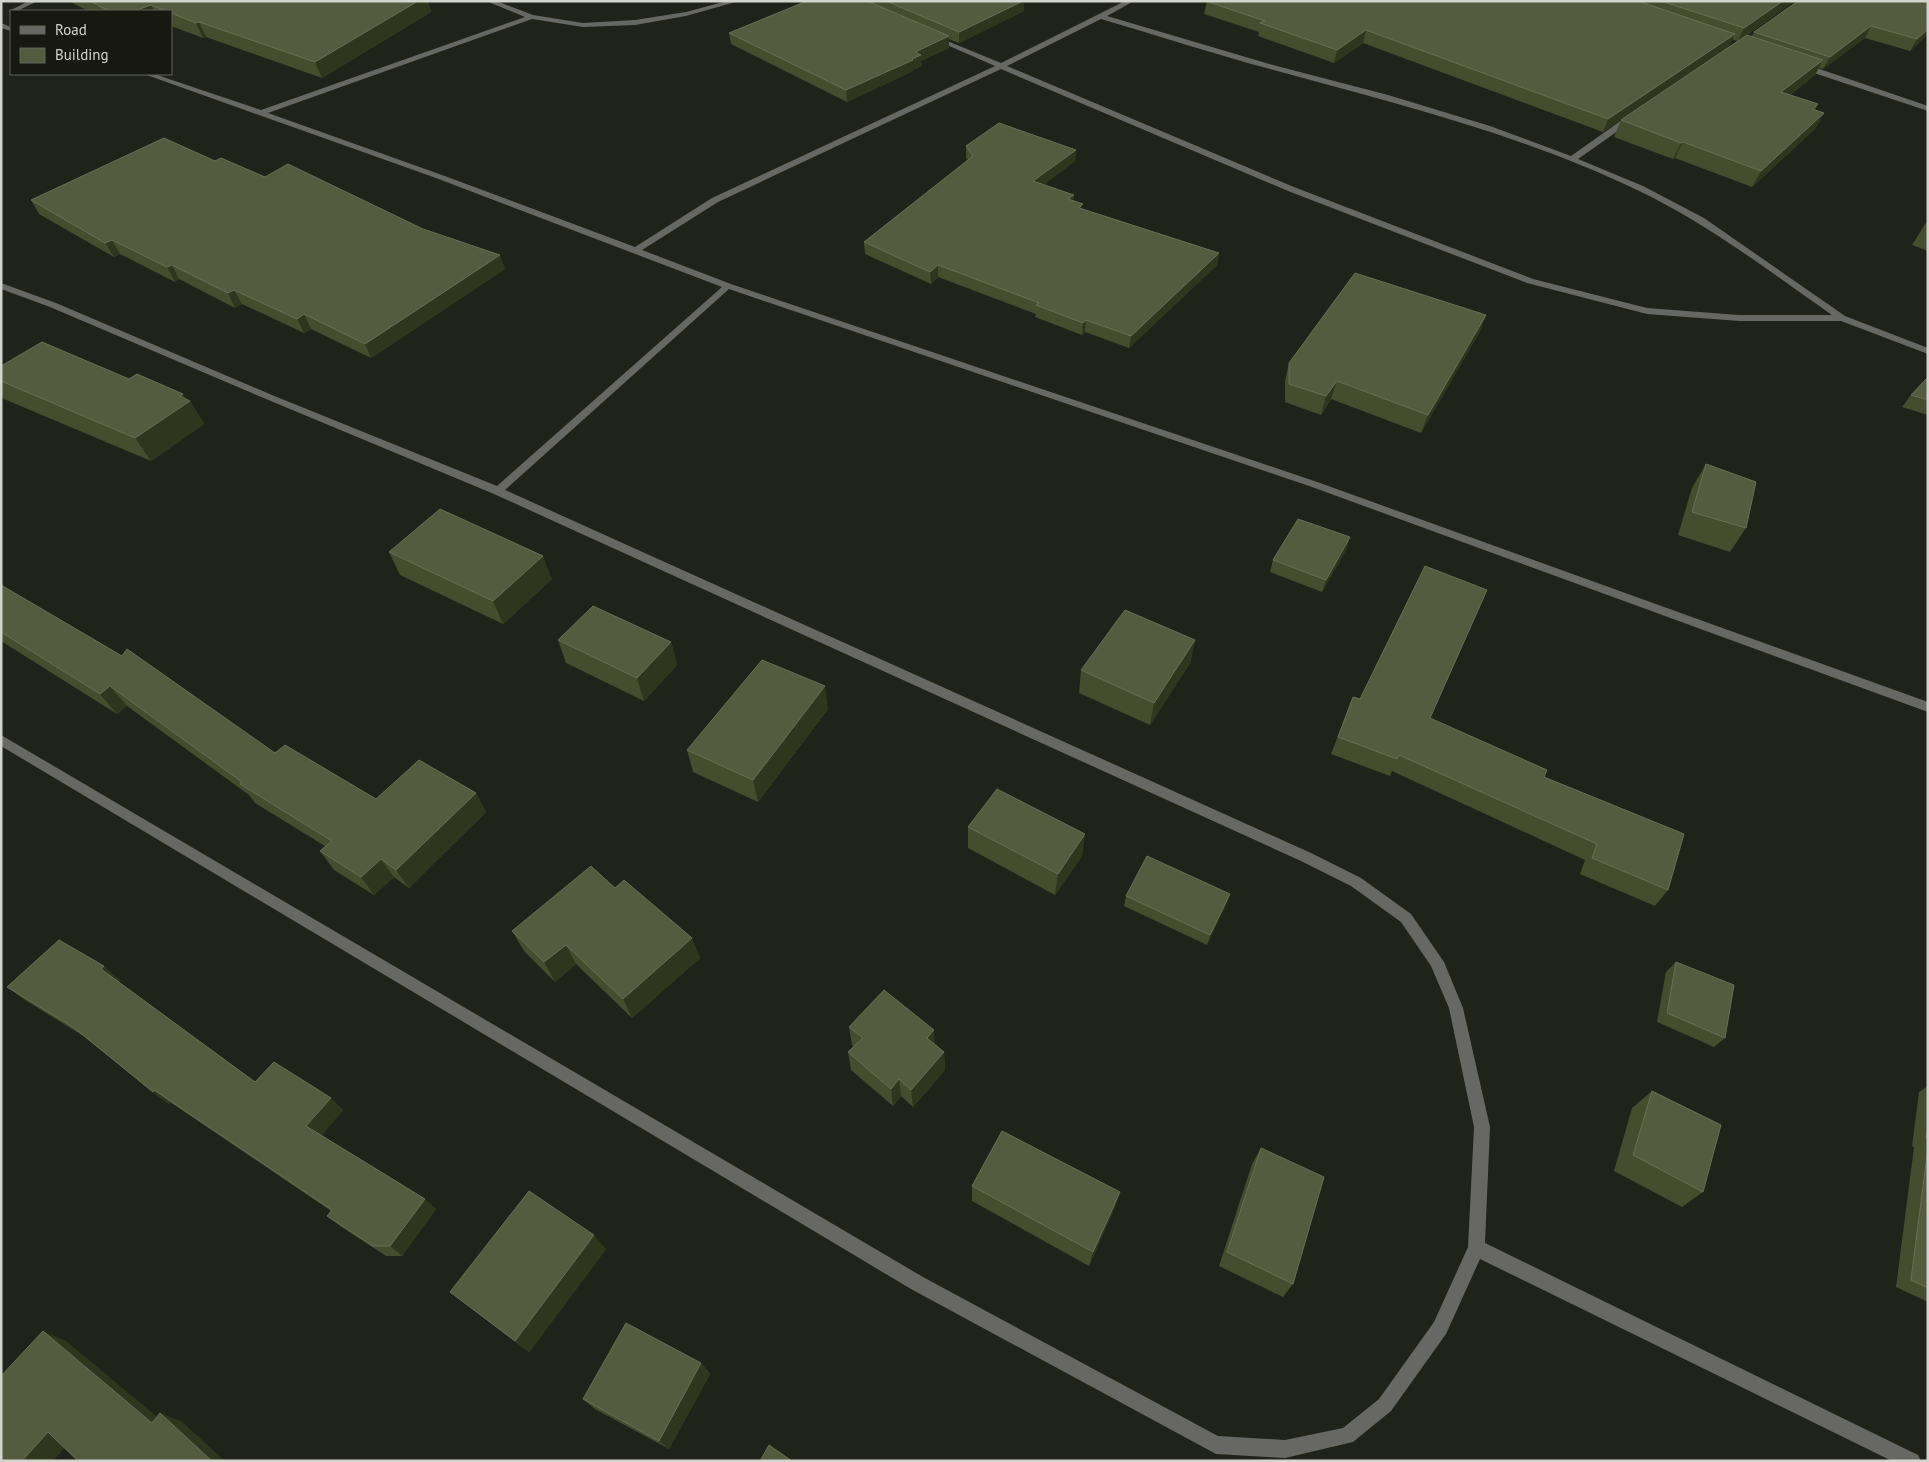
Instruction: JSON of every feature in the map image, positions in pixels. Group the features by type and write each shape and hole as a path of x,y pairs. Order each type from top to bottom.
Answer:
{"street":[{"path":"15,10 36,1"},
{"path":"489,1 532,17 570,24 638,23 692,14 736,1"},
{"path":"636,250 715,200 1001,66 1131,1"},
{"path":"1100,16 1270,67 1385,96 1487,128 1572,159 1640,188 1701,220 1842,318 1928,351"},
{"path":"263,112 532,17"},
{"path":"924,33 1291,189 1530,281 1647,311 1739,318 1842,318"},
{"path":"1794,64 1928,109"},
{"path":"151,75 263,112 728,286 1316,485 1928,707"},
{"path":"1572,159 1637,114"},
{"path":"1,286 498,491 1306,857 1356,882 1406,918 1437,962 1456,1008 1482,1127 1476,1248 1440,1328 1385,1406 1347,1436 1285,1450 1216,1445 917,1284 1,740"},
{"path":"498,491 728,286"},
{"path":"1476,1248 1912,1461"}],"building":[{"path":"90,1 418,1 315,62 199,22 196,23 172,13 172,10 164,10 151,5 137,10 107,10"},
{"path":"807,1 867,1 949,36 915,52 921,55 913,60 846,90 729,33"},
{"path":"886,1 1023,1 959,32"},
{"path":"1206,1 1638,1 1735,34 1608,119 1366,30 1337,50 1260,23 1265,21"},
{"path":"1661,1 1783,1 1744,28"},
{"path":"1798,1 1928,1 1928,29 1917,39 1871,26 1830,57 1754,32"},
{"path":"1747,35 1823,60 1781,92 1818,104 1812,109 1824,113 1761,171 1621,120"},
{"path":"999,123 1076,150 1033,181 1074,195 1068,199 1083,204 1079,208 1219,253 1131,336 1086,320 1083,323 1036,305 1039,303 938,265 930,272 864,242 973,156 966,146"},
{"path":"164,138 215,161 221,158 265,177 288,164 423,229 500,255 365,344 304,314 297,319 234,290 228,293 172,265 167,267 112,240 105,243 31,200"},
{"path":"1355,273 1486,315 1428,415 1337,381 1326,396 1289,384 1289,363"},
{"path":"42,342 129,379 137,374 183,394 180,396 190,401 135,438 1,381 1,366"},
{"path":"1928,377 1928,400 1911,395"},
{"path":"1706,464 1756,482 1746,528 1692,512"},
{"path":"440,509 543,556 493,601 389,552"},
{"path":"1298,519 1350,537 1326,580 1273,560"},
{"path":"1425,566 1487,590 1430,718 1547,770 1544,777 1684,834 1668,890 1592,858 1597,844 1399,755 1397,759 1338,737 1353,697 1360,699"},
{"path":"1,585 122,656 127,649 275,753 285,745 376,799 419,760 476,793 396,870 381,859 361,877 320,851 332,841 240,784 242,782 110,686 100,694 1,632"},
{"path":"593,606 671,642 637,678 558,640"},
{"path":"1125,610 1195,640 1154,703 1081,670"},
{"path":"762,660 825,686 753,780 687,750"},
{"path":"997,789 1085,834 1058,874 968,827"},
{"path":"1147,856 1230,894 1210,935 1126,896"},
{"path":"591,866 615,888 624,880 692,938 623,999 566,945 544,962 512,931"},
{"path":"59,940 104,966 101,969 255,1082 274,1062 331,1098 306,1126 425,1199 390,1246 373,1246 327,1216 332,1210 154,1090 153,1092 73,1027 7,987"},
{"path":"1676,962 1734,985 1725,1038 1667,1013"},
{"path":"884,990 934,1030 927,1038 944,1052 911,1090 899,1079 891,1089 848,1052 863,1038 849,1027"},
{"path":"1652,1091 1721,1125 1703,1192 1633,1155"},
{"path":"1002,1131 1120,1192 1093,1252 972,1186"},
{"path":"1928,1147 1928,1288 1911,1280"},
{"path":"1261,1148 1324,1177 1293,1284 1227,1252"},
{"path":"529,1191 594,1235 515,1341 450,1292"},
{"path":"626,1323 701,1363 659,1441 583,1399"},
{"path":"43,1331 152,1423 160,1413 212,1461 78,1461 48,1432 22,1461 1,1461 1,1376"},
{"path":"769,1445 792,1461 760,1461"}]}
